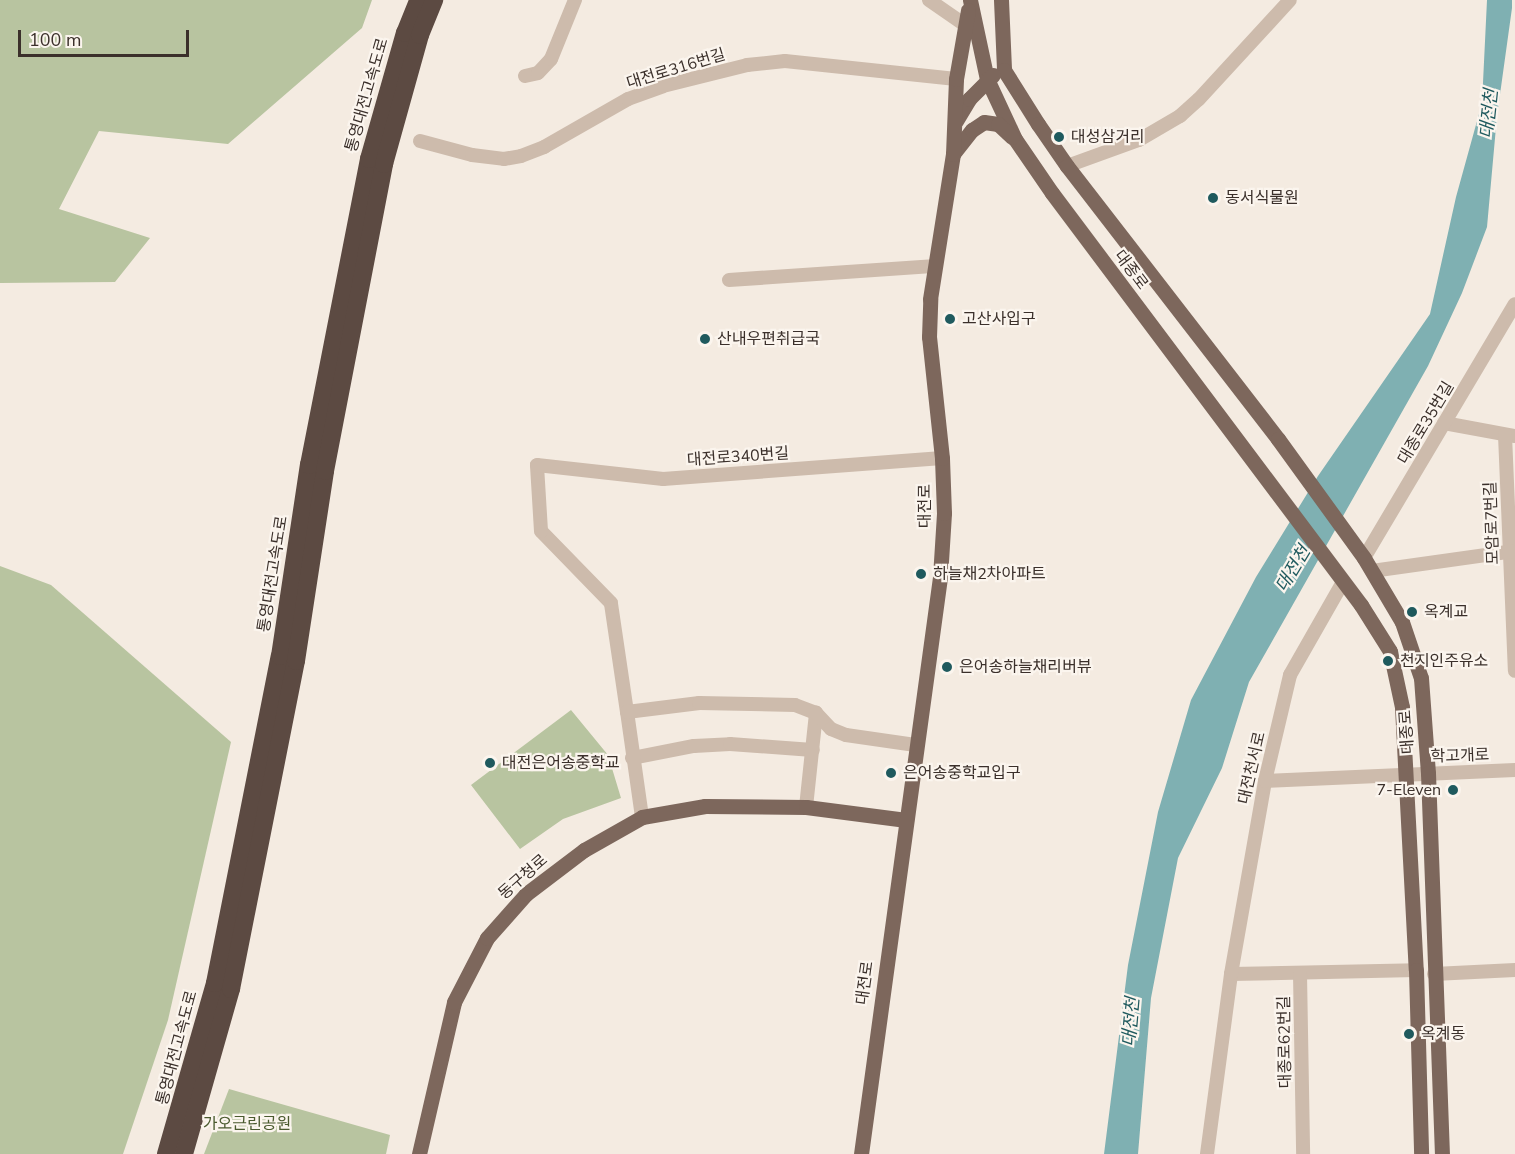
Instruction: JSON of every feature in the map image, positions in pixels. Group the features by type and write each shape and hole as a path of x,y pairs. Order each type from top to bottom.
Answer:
{"highway":[{"name":"통영대전고속도로","path":"166,1154 215,983 280,656 309,465 405,33 418,0"},
{"name":"통영대전고속도로","path":"389,110 434,0"},
{"name":"통영대전고속도로","path":"184,1154 231,989 296,661 376,161"}],"main road":[{"path":"954,123 969,99 987,79 1004,70 1001,0"},
{"name":"대전로","path":"861,1154 915,745 940,577 944,513 942,458 929,338 933,266 953,154 956,79 970,1"},
{"path":"970,1 987,79"},
{"name":"대종로","path":"1004,70 1067,166 1283,448 1368,565 1402,622 1421,678 1428,773 1442,1154"},
{"name":"대종로","path":"987,79 1016,139 1052,193 1261,475 1342,580 1390,651 1402,707 1416,970 1421,1154"},
{"path":"953,154 972,130 984,122 998,124 1016,139"},
{"name":"동구청로","path":"419,1154 454,1002 487,938 526,894 584,850 642,817 705,806 806,807 906,820"}],"street":[{"path":"525,76 538,73 551,59 574,0"},
{"path":"929,0 965,25"},
{"path":"1067,166 1139,140 1180,116 1199,99 1290,0"},
{"name":"대전로316번길","path":"420,141 472,155 504,159 521,156 544,147 628,99 663,86 766,63 785,61 956,79"},
{"path":"729,280 933,266"},
{"name":"대종로35번길","path":"1368,565 1444,423 1515,304"},
{"name":"모암로7번길","path":"1444,423 1510,436 1515,671"},
{"name":"대전로340번길","path":"627,712 611,603 541,531 537,465 663,479 942,458"},
{"path":"1368,565 1512,551"},
{"name":"대전천서로","path":"1207,1154 1231,974 1265,781 1290,675 1342,580"},
{"path":"642,817 627,712 699,703 795,705 816,713 831,729 846,735 915,745"},
{"path":"806,807 816,713"},
{"path":"632,758 694,746 730,744 813,750"},
{"name":"학고개로","path":"1406,775 1515,770"},
{"name":"대종로","path":"1265,781 1406,775"},
{"name":"대종로62번길","path":"1303,1154 1300,974 1416,970"},
{"path":"1434,974 1515,970"},
{"path":"1231,974 1300,974"}],"green space":[{"path":"0,0 372,0 362,28 228,144 99,131 59,209 150,238 115,282 0,283"},
{"path":"0,566 51,585 231,742 168,1020 123,1154 0,1154"},
{"path":"571,710 608,755 621,798 563,819 520,849 471,785"},
{"name":"가오근린공원","path":"229,1089 390,1135 386,1154 204,1154"}],"water":[{"name":"대전천","path":"1487,0 1512,0 1512,8 1497,116 1487,227 1462,293 1428,366 1249,682 1222,768 1178,858 1151,998 1138,1154 1104,1154 1128,965 1158,812 1191,700 1256,577 1318,476 1430,314 1456,197 1482,103"}],"place":[{"name":"대성삼거리","path":"1059,137"},
{"name":"동서식물원","path":"1213,198"},
{"name":"고산사입구","path":"950,319"},
{"name":"산내우편취급국","path":"705,339"},
{"name":"하늘채2차아파트","path":"921,574"},
{"name":"옥계교","path":"1412,612"},
{"name":"천지인주유소","path":"1388,661"},
{"name":"은어송하늘채리버뷰","path":"947,667"},
{"name":"대전은어송중학교","path":"490,763"},
{"name":"은어송중학교입구","path":"891,773"},
{"name":"7-Eleven","path":"1453,790"},
{"name":"옥계동","path":"1409,1034"}]}
